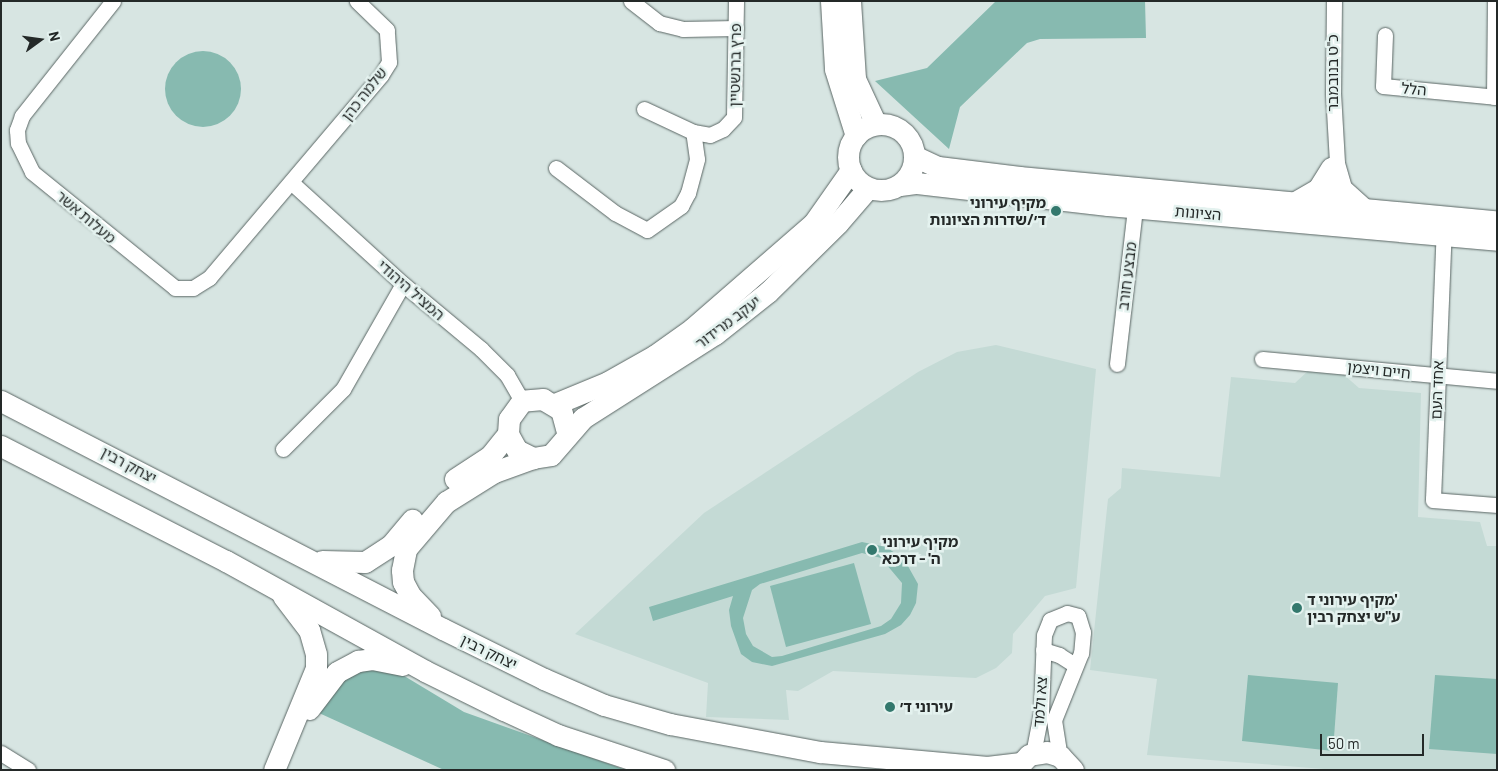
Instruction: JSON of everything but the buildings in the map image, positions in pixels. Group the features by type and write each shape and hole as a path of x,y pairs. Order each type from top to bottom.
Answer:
{"street":[{"name":"מעלות אשר","path":"113,1 22,116 17,130 18,143 32,172 175,288 193,288 209,278 292,183"},
{"name":"שלמה כהן","path":"292,183 389,62 387,30 357,1"},
{"path":"631,1 659,24 683,29 736,28"},
{"name":"פרץ ברנשטיין","path":"644,109 693,132 710,135 723,129 734,117 736,1"},
{"path":"831,1 835,69 856,136"},
{"path":"850,1 854,79 876,124"},
{"name":"כ\"ט בנובמבר","path":"1334,1 1334,144 1332,191 1340,205"},
{"path":"1495,1 1495,97"},
{"name":"הלל","path":"1385,35 1383,86 1495,97"},
{"path":"876,124 888,125 902,132 912,145 914,156 908,177 900,185 879,190 868,188 851,170 848,152 856,136 876,124"},
{"path":"556,168 615,213 647,230 681,206 688,193 697,158 693,132"},
{"name":"כ\"ט בנובמבר","path":"1334,144 1344,187 1368,218"},
{"name":"הציונות","path":"914,156 938,167 1137,198 1297,201 1340,205 1368,218"},
{"path":"1297,201 1318,189 1332,168"},
{"name":"יעקב מרידור","path":"555,404 608,382 654,356 692,329 813,224 851,170"},
{"name":"המציל היהודי","path":"292,183 403,284 481,349 507,375 522,402"},
{"name":"הציונות","path":"900,185 918,183 1137,198 1368,218 1444,226 1497,240"},
{"name":"יעקב מרידור","path":"567,432 583,418 719,331 804,258 868,188"},
{"name":"מבצע חורב","path":"1118,364 1137,198"},
{"name":"הציונות","path":"1444,226 1497,221"},
{"name":"אחד העם","path":"1444,226 1433,500 1497,505"},
{"path":"283,448 343,389 403,284"},
{"name":"חיים ויצמן","path":"1262,359 1497,381"},
{"path":"443,629 410,595 403,582 402,570 406,549 446,502 494,472 533,458 551,455 559,449 567,432 566,420 555,404 533,398 522,402 509,419 508,434 517,450 533,458"},
{"name":"יצחק רבין","path":"1,401 443,629 587,697 670,724 820,752 987,767 1022,762 1047,752 1071,766"},
{"path":"310,560 345,563 365,562 377,555 391,544 428,501 490,456 508,434"},
{"path":"1,446 275,586 424,670 558,735 664,770"},
{"path":"274,770 294,729 311,687 316,654 309,630 275,586"},
{"name":"צא ולמד","path":"1022,762 1041,713 1044,635 1050,620 1061,613 1073,613 1081,622 1083,632 1081,652 1054,720 1071,766"},
{"path":"1043,650 1059,655 1075,666"},
{"path":"294,729 337,672 358,661 390,661 424,670"},
{"path":"4,760 28,770"}],"shaded area":[{"name":"מקיף עירוני ה' - דרכא","path":"996,345 1096,369 1076,588 1045,596 1013,634 1012,653 996,668 976,678 833,671 798,691 786,690 789,720 706,717 708,683 575,634 704,513 918,372 957,352"},
{"name":"מקיף עירוני ד' ע\"ש יצחק רבין","path":"1309,370 1343,374 1359,388 1421,393 1418,517 1480,522 1487,546 1497,546 1497,770 1337,770 1147,755 1157,679 1090,670 1108,499 1121,488 1122,468 1220,477 1231,377 1295,383"}],"green space":[{"path":"996,1 1145,1 1146,38 1040,39 1027,43 960,107 949,149 875,81 927,68"},
{"path":"203,51 218,54 230,62 238,74 241,89 238,104 230,116 218,124 203,127 188,124 176,116 168,104 165,89 168,74 176,62 188,54"},
{"path":"862,542 886,547 904,559 918,584 916,603 910,615 901,625 885,634 772,666 752,662 741,654 731,626 729,610 733,596 653,621 649,607","holes":["862,553 881,558 902,583 901,603 891,619 881,626 782,656 772,657 753,646 746,634 743,618 752,590 760,584"]},
{"path":"854,563 871,624 786,647 770,586"},
{"path":"391,668 464,712 626,770 444,770 319,713 349,672"},
{"path":"1248,675 1338,683 1333,751 1242,741"},
{"path":"1435,675 1497,679 1497,754 1429,749"}],"place":[{"name":"מקיף עירוני ד׳/שדרות הציונות","path":"1056,211"},
{"name":"מקיף עירוני ה' - דרכא","path":"872,550"},
{"name":"מקיף עירוני ד' ע\"ש יצחק רבין","path":"1297,608"},
{"name":"עירוני ד׳","path":"890,707"}]}
